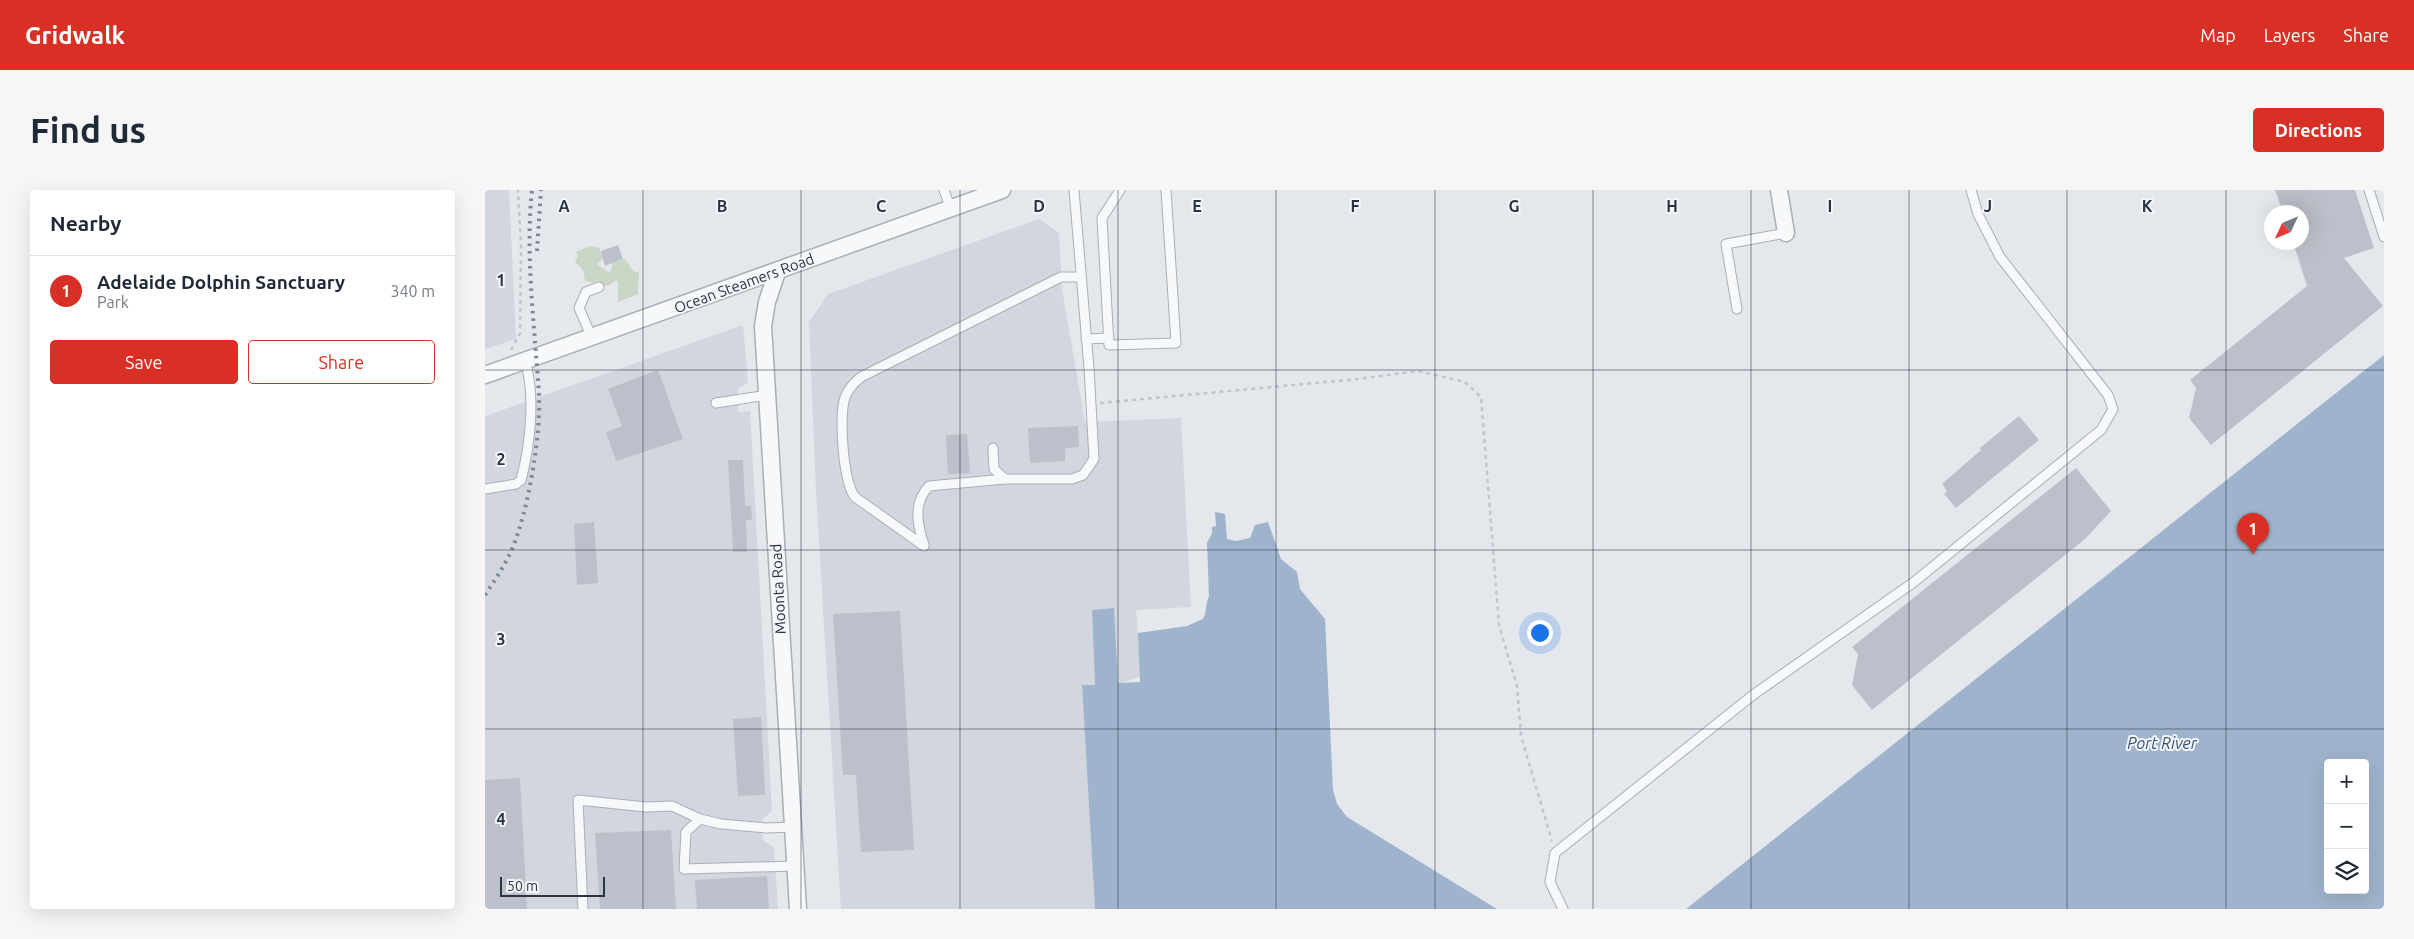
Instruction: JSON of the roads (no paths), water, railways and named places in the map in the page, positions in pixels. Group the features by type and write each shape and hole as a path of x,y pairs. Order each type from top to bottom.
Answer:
{"street":[{"name":"Ocean Steamers Road","path":"490,373 777,272 1000,190"},
{"path":"1779,190 1786,233"},
{"name":"Moonta Road","path":"777,272 767,302 763,326 799,907"}],"lane":[{"path":"944,190 950,207"},
{"path":"1074,190 1086,339 1091,404 1094,459 1090,467 1083,475 1072,479 1005,479 929,486 922,494 917,508 919,531 924,546 849,491 845,474 843,403 846,394 861,377 1061,277 1081,277"},
{"path":"1120,190 1102,218 1109,346 1176,343 1167,190"},
{"path":"1563,909 1550,882 1555,853 1753,695 1914,582 2101,430 2113,409 2108,395 2000,257 1978,214 1971,190"},
{"path":"2369,190 2384,237"},
{"path":"1737,309 1726,244 1786,233"},
{"path":"592,338 579,308 586,292 599,287"},
{"path":"1086,339 1109,338"},
{"path":"485,489 516,484 521,480 531,394 525,362"},
{"path":"717,403 767,395"},
{"path":"993,448 994,468 1005,479"},
{"path":"583,909 577,800 646,807 672,806 700,819 744,827 793,827"},
{"path":"700,819 687,832 684,869 795,866"}],"water":[{"name":"Port River","path":"2384,355 2384,909 1686,909"},
{"path":"1215,512 1225,514 1227,539 1236,541 1250,538 1255,525 1268,522 1281,559 1297,572 1300,589 1325,619 1333,790 1337,804 1347,817 1497,909 1095,909 1082,685 1095,685 1092,610 1114,608 1118,683 1140,682 1138,633 1187,626 1203,619 1209,596 1207,543 1212,533 1212,527 1216,526"}],"railway":[{"path":"485,595 506,561 518,533 528,495 536,452 539,395 530,267 532,190"},
{"path":"537,251 541,190"}],"place":[{"name":"Adelaide Dolphin Sanctuary","path":"2253,554"}]}
